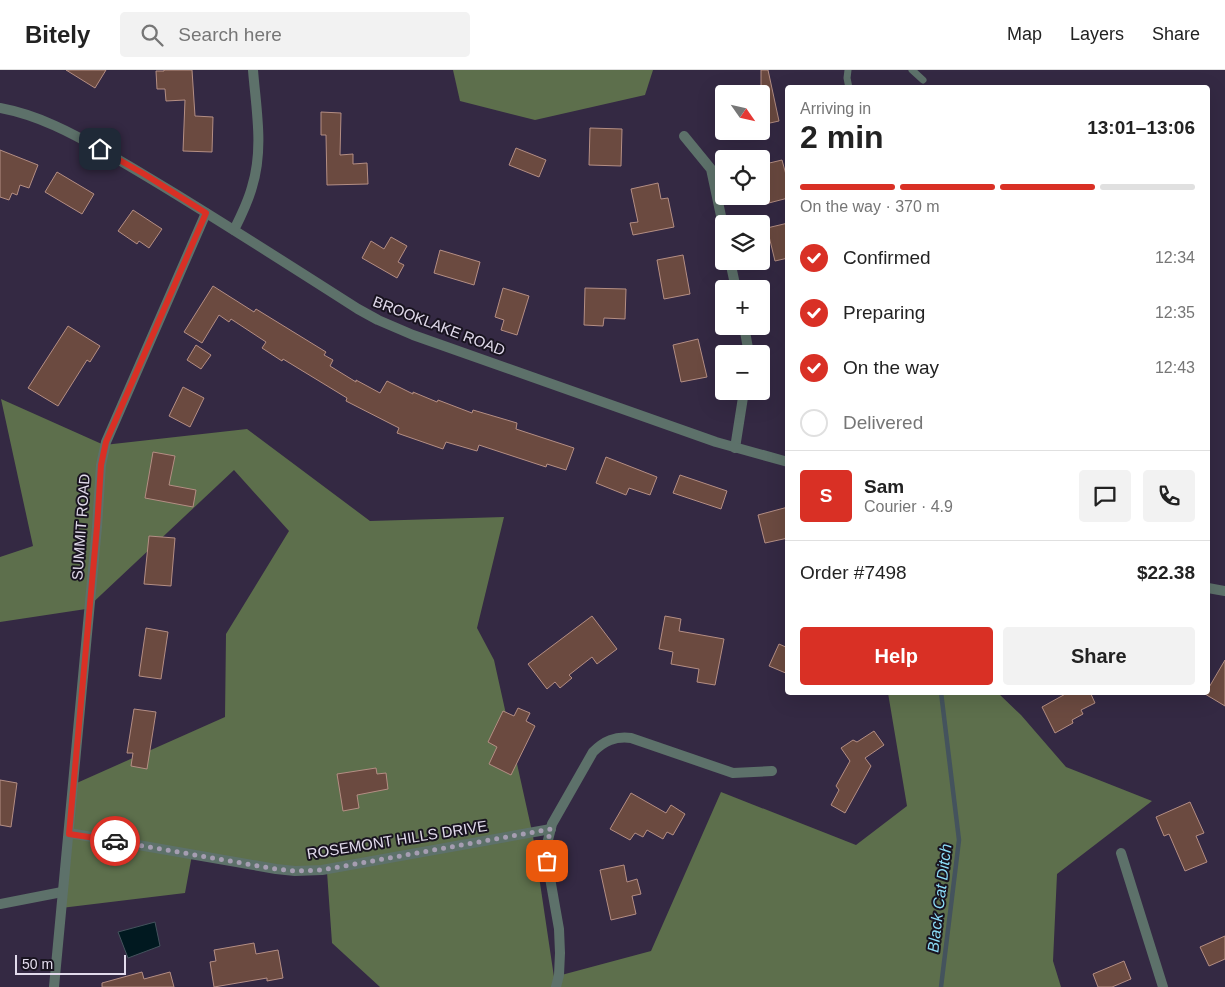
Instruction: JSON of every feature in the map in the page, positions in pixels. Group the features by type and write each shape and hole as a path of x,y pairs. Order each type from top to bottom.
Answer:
{"street":[{"path":"234,230 249,198 258,153 253,70"},
{"name":"BROOKLAKE ROAD","path":"0,108 42,120 70,133 144,174 358,309 387,324 413,335 716,442 785,461"},
{"path":"684,136 711,169 721,215"},
{"name":"SUMMIT ROAD","path":"69,834 101,465 106,442 206,213"},
{"path":"735,448 743,400"},
{"path":"1210,588 1225,591"},
{"path":"556,987 559,975 559,929 547,861 547,844 551,829 592,752 611,739 621,737 632,738 733,773 772,771"},
{"name":"ROSEMONT HILLS DRIVE","path":"69,834 295,871 322,870 551,829"},
{"path":"54,987 69,834"},
{"path":"1121,853 1163,987"},
{"path":"0,904 62,892"}],"lane":[{"path":"848,70 848,85"},
{"path":"912,70 923,80"}],"green space":[{"path":"453,70 653,70 645,95 535,120 460,101"},
{"path":"1,399 104,445 247,429 370,521 504,517 477,628 494,660 533,836 554,977 651,951 721,792 856,845 907,806 888,695 1000,695 1021,715 1066,767 1152,801 1057,874 1053,961 1061,987 380,987 332,943 327,872 192,855 185,893 61,908 70,786 225,717 226,634 289,531 234,470 86,609 0,622 0,557 33,546"}],"water":[{"path":"155,922 160,946 128,958 118,932"}],"building":[{"path":"66,70 106,70 95,88"},
{"path":"192,70 195,116 213,117 212,152 183,151 185,100 166,101 165,89 157,89 156,71"},
{"path":"761,70 768,70 779,121 770,123 770,85 761,85"},
{"path":"321,112 341,113 340,155 353,154 353,164 367,163 368,184 327,185 326,135 321,135"},
{"path":"590,128 622,129 621,166 589,165"},
{"path":"516,148 546,160 539,177 509,165"},
{"path":"0,150 38,165 29,188 20,185 17,195 12,193 9,200 0,197"},
{"path":"782,160 785,171 785,199 770,203 770,163"},
{"path":"57,172 94,194 82,214 45,192"},
{"path":"658,183 661,199 668,198 674,227 633,235 630,223 638,222 631,189"},
{"path":"133,210 162,229 149,248 139,241 137,244 118,231"},
{"path":"785,224 785,259 775,261 770,240 770,227"},
{"path":"391,237 407,246 398,262 404,265 397,278 362,258 371,241 384,249"},
{"path":"440,250 480,262 474,285 434,273"},
{"path":"683,255 690,294 664,299 657,260"},
{"path":"213,286 254,312 256,309 326,352 324,355 333,360 330,366 356,382 356,380 380,393 387,381 413,394 413,392 437,402 438,400 472,413 473,410 517,423 516,429 574,448 566,470 547,464 546,467 479,445 477,451 446,442 443,449 397,433 399,428 346,401 347,398 262,348 266,342 231,319 229,322 219,315 202,343 184,332"},
{"path":"503,288 529,296 517,335 501,330 504,320 495,317"},
{"path":"585,288 626,289 625,319 604,318 603,326 584,325"},
{"path":"68,326 100,346 90,362 87,360 58,406 28,388"},
{"path":"698,339 707,377 681,382 673,345"},
{"path":"196,345 211,355 201,369 187,360"},
{"path":"183,387 204,398 190,427 169,416"},
{"path":"153,452 175,456 169,485 196,490 193,507 145,498"},
{"path":"606,457 657,477 650,495 629,488 626,495 596,483"},
{"path":"680,475 727,491 721,509 673,493"},
{"path":"785,508 785,539 765,543 758,515"},
{"path":"149,536 175,538 171,586 144,584"},
{"path":"592,616 617,649 597,664 592,657 569,675 572,678 560,688 555,682 547,689 528,664"},
{"path":"665,616 681,619 679,631 724,639 715,685 697,682 699,669 671,664 673,652 659,649"},
{"path":"146,628 168,632 161,679 139,676"},
{"path":"779,644 785,647 785,673 769,666"},
{"path":"1225,660 1225,706 1207,695 1210,695 1210,686"},
{"path":"1064,695 1091,695 1095,703 1081,710 1083,714 1072,720 1073,723 1055,733 1042,707"},
{"path":"518,708 530,713 526,721 535,726 511,775 489,764 497,747 488,742 503,711 514,716"},
{"path":"134,709 156,712 147,769 131,766 133,753 127,753"},
{"path":"874,731 884,745 865,758 871,766 845,813 831,805 839,790 836,786 850,761 841,748 853,740 857,742"},
{"path":"376,768 377,774 386,773 388,789 357,795 359,808 343,811 337,774"},
{"path":"0,780 17,783 11,827 0,825"},
{"path":"631,793 666,813 671,805 685,814 673,835 667,832 663,839 647,830 643,837 635,833 630,840 610,829"},
{"path":"1190,802 1204,833 1196,836 1207,862 1185,871 1169,834 1164,836 1156,817"},
{"path":"624,865 627,882 637,879 641,894 632,896 636,914 611,920 600,870"},
{"path":"1225,936 1225,959 1209,966 1200,947"},
{"path":"254,943 256,954 278,950 283,978 267,981 267,978 214,987 210,962 216,961 214,950"},
{"path":"1124,961 1131,979 1112,987 1098,987 1093,974"},
{"path":"142,972 144,979 170,972 174,987 102,987 102,983"}],"waterway":[{"name":"Black Cat Ditch","path":"941,695 959,840 941,987"}],"way so far":[{"path":"115,841 295,871 322,870 551,829 547,844 547,861"}],"route":[{"path":"100,149 206,213 106,442 101,465 69,834 115,841"}]}
